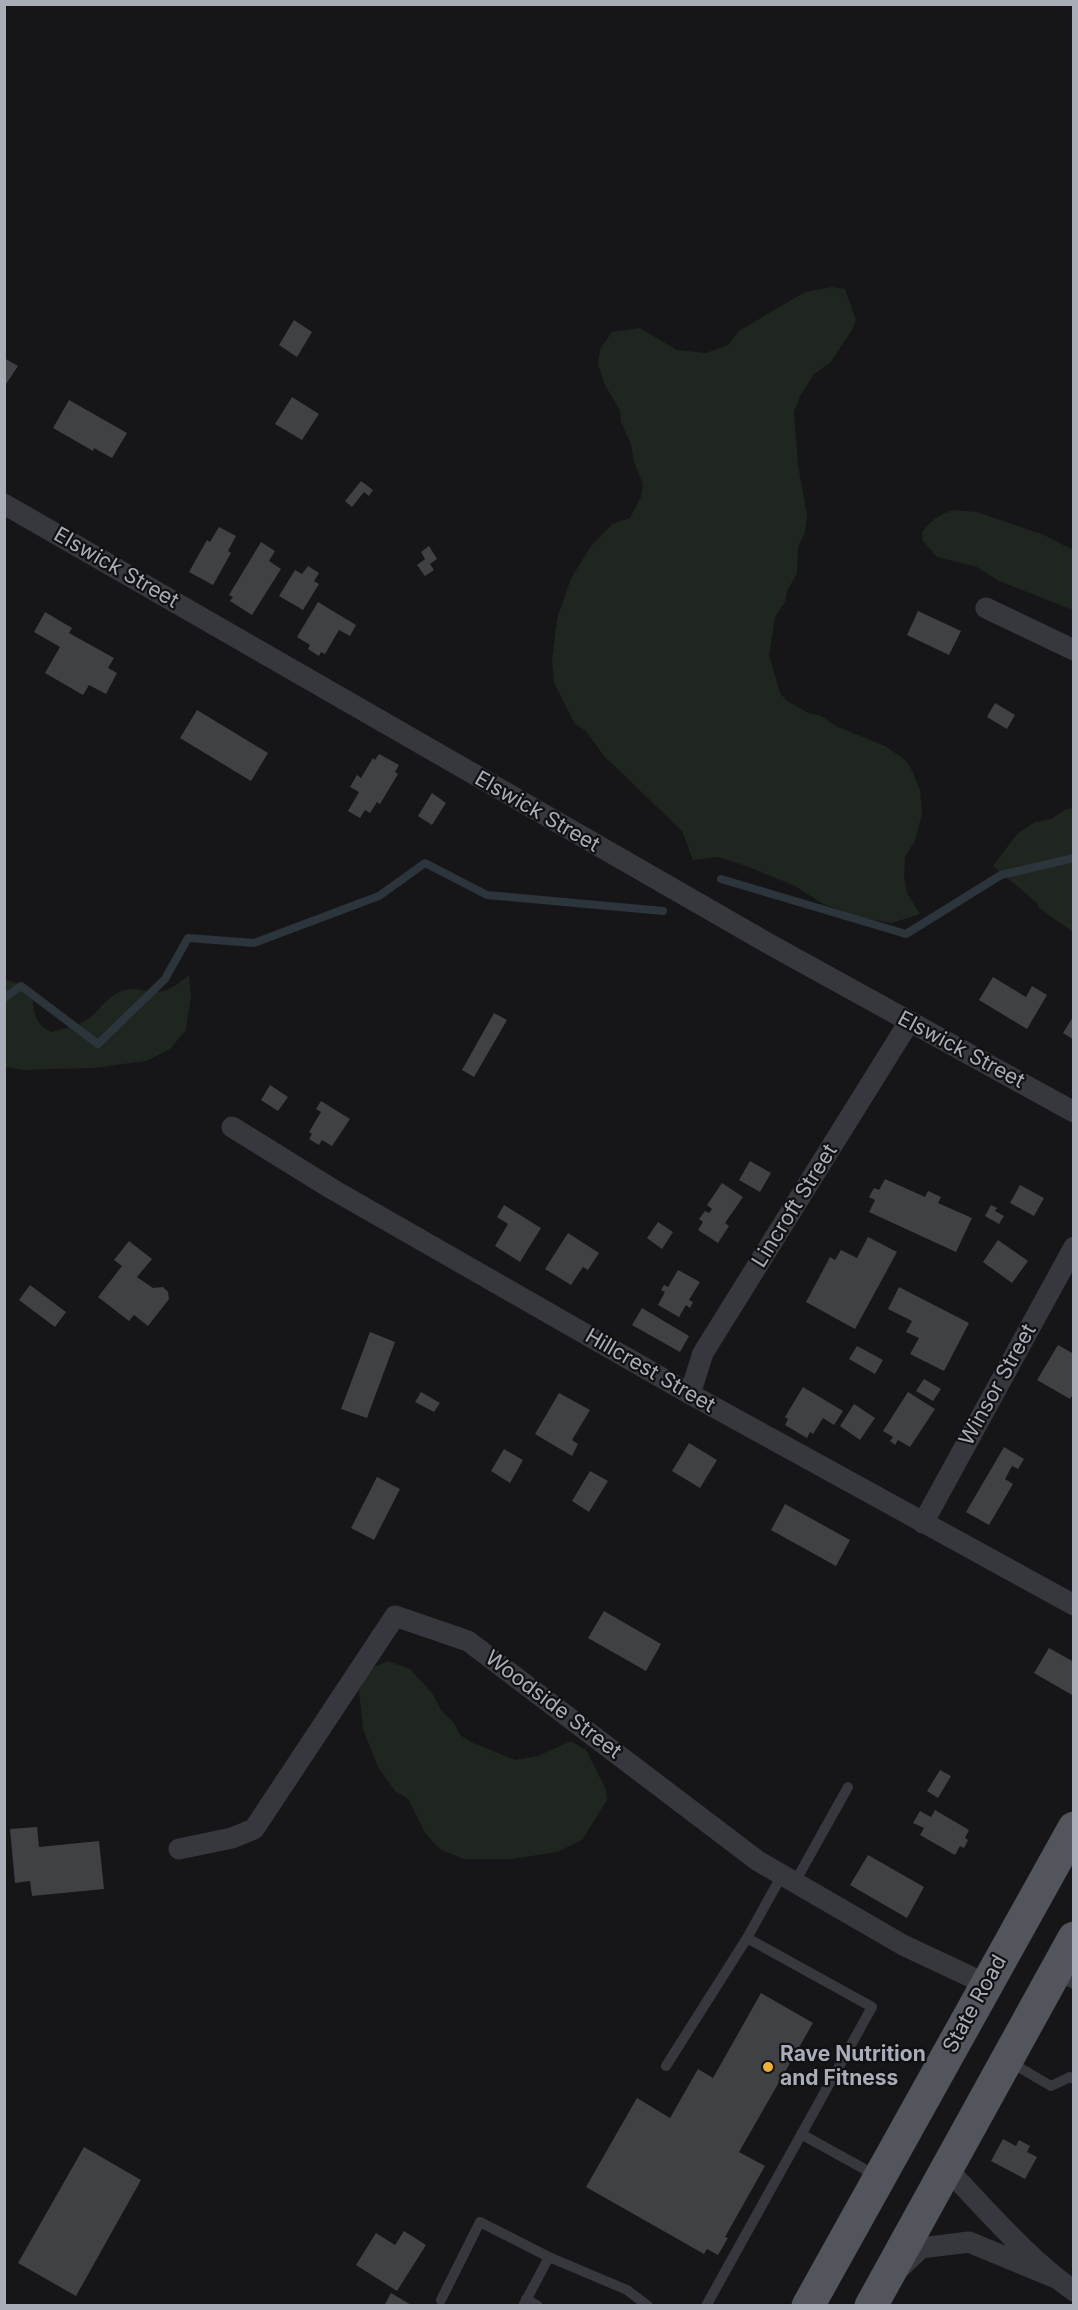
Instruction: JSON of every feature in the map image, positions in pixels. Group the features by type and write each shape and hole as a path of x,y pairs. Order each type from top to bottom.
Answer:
{"main road":[{"name":"State Road","path":"808,2306 1074,1828"},
{"path":"877,2295 1007,2061 1064,1980 1074,1938"}],"street":[{"name":"Elswick Street","path":"4,504 263,652 435,754 909,1022 1074,1112"},
{"path":"986,608 1074,650"},
{"name":"Lincroft Street","path":"690,1394 703,1353 909,1022"},
{"name":"Hillcrest Street","path":"232,1128 332,1189 690,1394 1074,1605"},
{"name":"Winsor Street","path":"922,1523 1074,1247"},
{"name":"Woodside Street","path":"179,1849 232,1838 254,1829 395,1616 468,1641 758,1861 903,1945 986,1984"},
{"path":"947,2169 1056,2278 1074,2291"},
{"path":"877,2295 921,2248 969,2242 1056,2278"}],"lane":[{"path":"666,2066 747,1938 789,1879 848,1788"},
{"path":"706,2306 872,2007 747,1938"},
{"path":"1007,2061 1051,2086 1070,2076 1074,2079"},
{"path":"801,2134 879,2177"},
{"path":"441,2300 480,2222 549,2257 627,2290 648,2306"},
{"path":"538,2306 525,2302 549,2257"}],"shaded area":[{"path":"832,287 845,289 856,320 830,363 814,374 800,396 794,412 798,465 807,515 805,532 798,547 797,573 787,591 785,602 775,617 769,655 780,693 787,701 810,714 819,715 838,727 885,746 910,766 920,790 922,813 915,841 905,857 904,876 907,893 920,914 892,923 862,918 823,904 795,886 718,857 693,860 682,831 604,756 586,731 575,724 554,683 552,660 557,619 571,578 592,545 612,524 630,518 641,497 643,484 634,462 631,444 621,422 620,411 604,383 598,364 600,349 612,332 640,328 677,350 706,353 728,345 739,331 805,292"},
{"path":"953,510 977,512 1044,535 1073,550 1073,610 999,581 977,567 937,557 923,541 922,533 935,518"},
{"path":"1074,808 1073,932 1039,908 1037,903 993,866 1017,834 1035,822 1051,819 1065,810"},
{"path":"189,975 191,995 186,1030 170,1049 146,1061 93,1068 23,1070 5,1067 5,980 28,989 32,995 36,1017 41,1025 51,1032 85,1021 108,999 119,992 134,989 161,992 174,987"},
{"path":"388,1661 410,1669 432,1693 441,1710 454,1723 460,1735 473,1743 515,1760 538,1756 571,1741 586,1750 606,1790 607,1800 582,1840 557,1852 512,1859 464,1859 441,1850 425,1833 408,1799 395,1791 378,1767 363,1729 359,1690 371,1668"}],"building":[{"path":"294,320 312,332 297,357 279,345"},
{"path":"4,358 18,366 6,384 4,383"},
{"path":"292,397 319,414 302,440 275,424"},
{"path":"69,400 127,433 112,458 94,448 93,451 53,428"},
{"path":"361,481 373,490 369,496 364,492 352,507 345,501"},
{"path":"219,527 236,536 228,551 231,553 213,585 189,572 207,540 210,542"},
{"path":"261,542 275,551 269,561 281,569 252,615 230,601 233,597 229,595"},
{"path":"429,546 437,559 430,564 434,570 425,576 417,565 425,559 421,552"},
{"path":"308,566 319,573 314,581 319,584 303,610 279,596 295,570 302,574"},
{"path":"318,602 356,625 350,636 339,630 325,654 321,652 319,656 308,649 310,645 297,637"},
{"path":"918,611 961,631 949,655 907,635"},
{"path":"45,612 72,628 69,633 114,658 108,668 117,673 106,694 89,685 83,695 45,673 60,647 34,632"},
{"path":"995,703 1015,715 1007,729 987,717"},
{"path":"197,710 268,753 251,781 180,738"},
{"path":"379,754 399,765 395,772 398,774 380,804 377,802 370,813 365,810 360,818 348,811 359,792 350,787 357,775 361,778 373,758 375,760"},
{"path":"432,793 446,803 432,825 418,816"},
{"path":"993,977 1026,997 1032,986 1047,995 1027,1029 979,1000"},
{"path":"494,1013 507,1020 474,1077 462,1070"},
{"path":"1074,1015 1074,1040 1063,1033"},
{"path":"270,1085 288,1097 278,1111 261,1100"},
{"path":"321,1101 350,1119 332,1146 322,1140 319,1145 309,1139 312,1134 309,1132 321,1112 316,1109"},
{"path":"750,1161 771,1173 760,1192 739,1180"},
{"path":"885,1179 925,1197 928,1191 941,1197 938,1203 972,1218 956,1252 869,1212 875,1200 869,1197 874,1188 879,1190"},
{"path":"722,1183 743,1197 725,1223 729,1226 718,1243 698,1230 703,1222 699,1219 705,1211 709,1213 712,1209 707,1205"},
{"path":"1020,1185 1044,1198 1034,1216 1010,1203"},
{"path":"504,1205 541,1228 520,1262 495,1246 508,1224 497,1217"},
{"path":"991,1205 997,1208 995,1211 1004,1216 999,1224 985,1216"},
{"path":"658,1222 673,1232 662,1249 647,1238"},
{"path":"568,1233 599,1253 588,1270 583,1267 571,1285 545,1269"},
{"path":"868,1237 897,1252 855,1329 806,1302 830,1257 835,1260 841,1250 857,1258"},
{"path":"998,1240 1028,1261 1012,1283 983,1262"},
{"path":"129,1241 152,1259 137,1277 153,1288 163,1287 168,1292 169,1299 148,1326 134,1315 129,1321 98,1297 122,1266 114,1260"},
{"path":"678,1270 700,1282 689,1300 693,1302 690,1308 686,1305 679,1317 658,1305 665,1292 661,1290 664,1285 668,1287"},
{"path":"30,1285 66,1312 55,1327 19,1300"},
{"path":"899,1287 969,1323 944,1371 910,1354 919,1338 906,1332 912,1321 888,1309"},
{"path":"642,1308 689,1336 680,1352 632,1325"},
{"path":"370,1332 395,1342 367,1418 341,1409"},
{"path":"1058,1345 1074,1354 1074,1393 1070,1399 1037,1380"},
{"path":"857,1346 883,1360 875,1374 849,1359"},
{"path":"924,1379 941,1389 933,1401 916,1391"},
{"path":"803,1387 843,1411 834,1425 823,1418 813,1434 810,1432 807,1438 785,1425 788,1419 785,1417"},
{"path":"421,1392 440,1403 434,1412 415,1402"},
{"path":"908,1392 935,1409 910,1447 898,1440 895,1445 890,1441 893,1437 883,1431"},
{"path":"559,1393 590,1410 572,1440 578,1444 572,1456 535,1434"},
{"path":"854,1404 875,1418 860,1440 840,1426"},
{"path":"689,1443 717,1460 700,1488 672,1471"},
{"path":"1004,1447 1024,1459 1018,1469 1012,1466 1005,1479 1013,1484 989,1525 966,1512"},
{"path":"504,1449 523,1460 510,1483 491,1471"},
{"path":"590,1471 608,1481 589,1512 572,1501"},
{"path":"377,1477 400,1489 374,1540 351,1528"},
{"path":"785,1504 850,1540 836,1566 771,1530"},
{"path":"604,1611 661,1644 646,1671 588,1638"},
{"path":"1049,1648 1074,1662 1072,1695 1034,1673"},
{"path":"940,1770 951,1776 938,1798 927,1791"},
{"path":"935,1810 969,1830 964,1848 960,1846 955,1855 920,1835 924,1828 913,1823 920,1811 931,1817"},
{"path":"37,1827 39,1847 99,1841 104,1889 32,1896 30,1881 15,1883 10,1829"},
{"path":"868,1855 924,1887 907,1918 850,1885"},
{"path":"761,1993 813,2023 739,2152 765,2166 725,2237 728,2238 718,2255 707,2249 704,2254 586,2187 637,2098 670,2118 698,2069 713,2078"},
{"path":"1003,2139 1016,2146 1019,2140 1030,2146 1027,2152 1037,2157 1025,2179 991,2161"},
{"path":"84,2147 141,2180 76,2296 18,2263"},
{"path":"404,2231 426,2245 397,2291 356,2265 376,2233 395,2245"},
{"path":"391,2293 413,2306 384,2306"}],"waterway":[{"path":"721,879 906,934 1001,875 1074,858"},
{"path":"4,998 21,986 98,1044 165,979 188,938 254,943 379,896 425,863 487,895 663,911"}],"place":[{"name":"Rave Nutrition and Fitness","path":"768,2067"}]}
